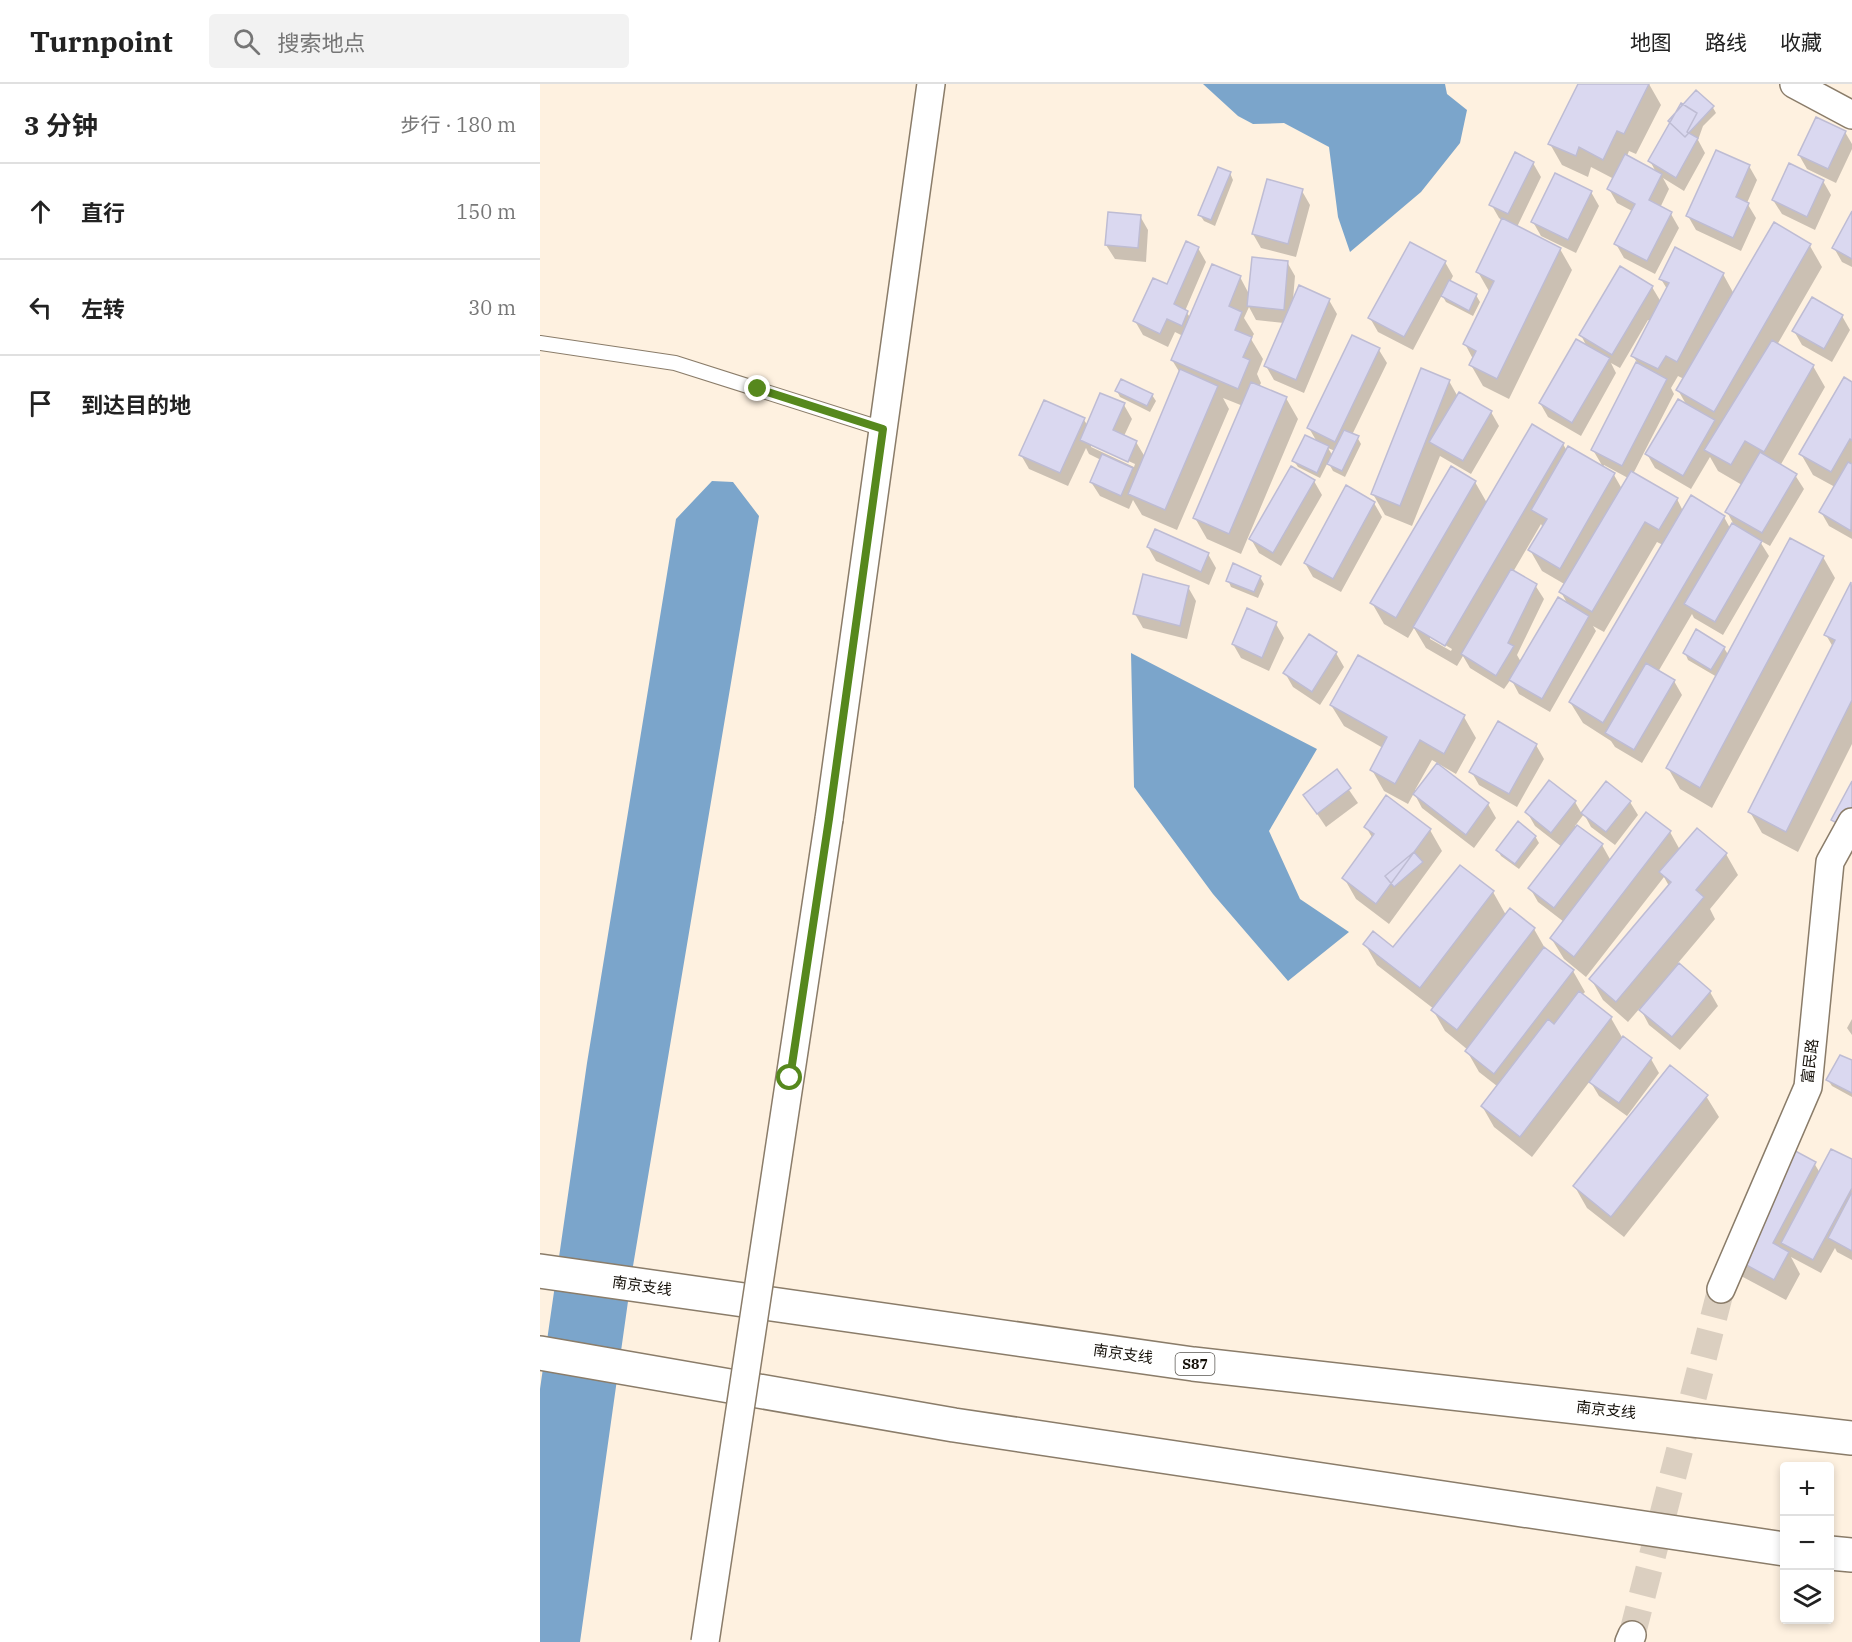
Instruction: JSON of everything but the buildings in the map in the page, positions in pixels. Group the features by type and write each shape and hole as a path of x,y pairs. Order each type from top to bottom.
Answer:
{"highway":[{"name":"南京支线","path":"540,1271 1193,1364 1852,1438"},
{"path":"540,1353 954,1425 1780,1547"},
{"path":"1834,1553 1852,1555"}],"street":[{"path":"705,1642 829,819 931,84"},
{"path":"1794,84 1852,115"},
{"name":"富民路","path":"1721,1289 1808,1087 1830,862 1852,822"}],"lane":[{"path":"540,343 675,363 883,429"}],"water":[{"path":"1203,84 1445,84 1447,94 1467,110 1460,143 1421,192 1350,252 1338,217 1329,147 1284,123 1253,124 1238,116"},
{"path":"712,481 733,482 759,516 633,1266 580,1642 540,1642 540,1389 587,1063 676,519"},
{"path":"1131,653 1317,749 1269,831 1300,899 1349,932 1288,981 1213,894 1134,787"}],"tunnel":[{"path":"1632,1635 1721,1289"}],"route":[{"path":"758,389 883,429 829,819 790,1078"}]}
